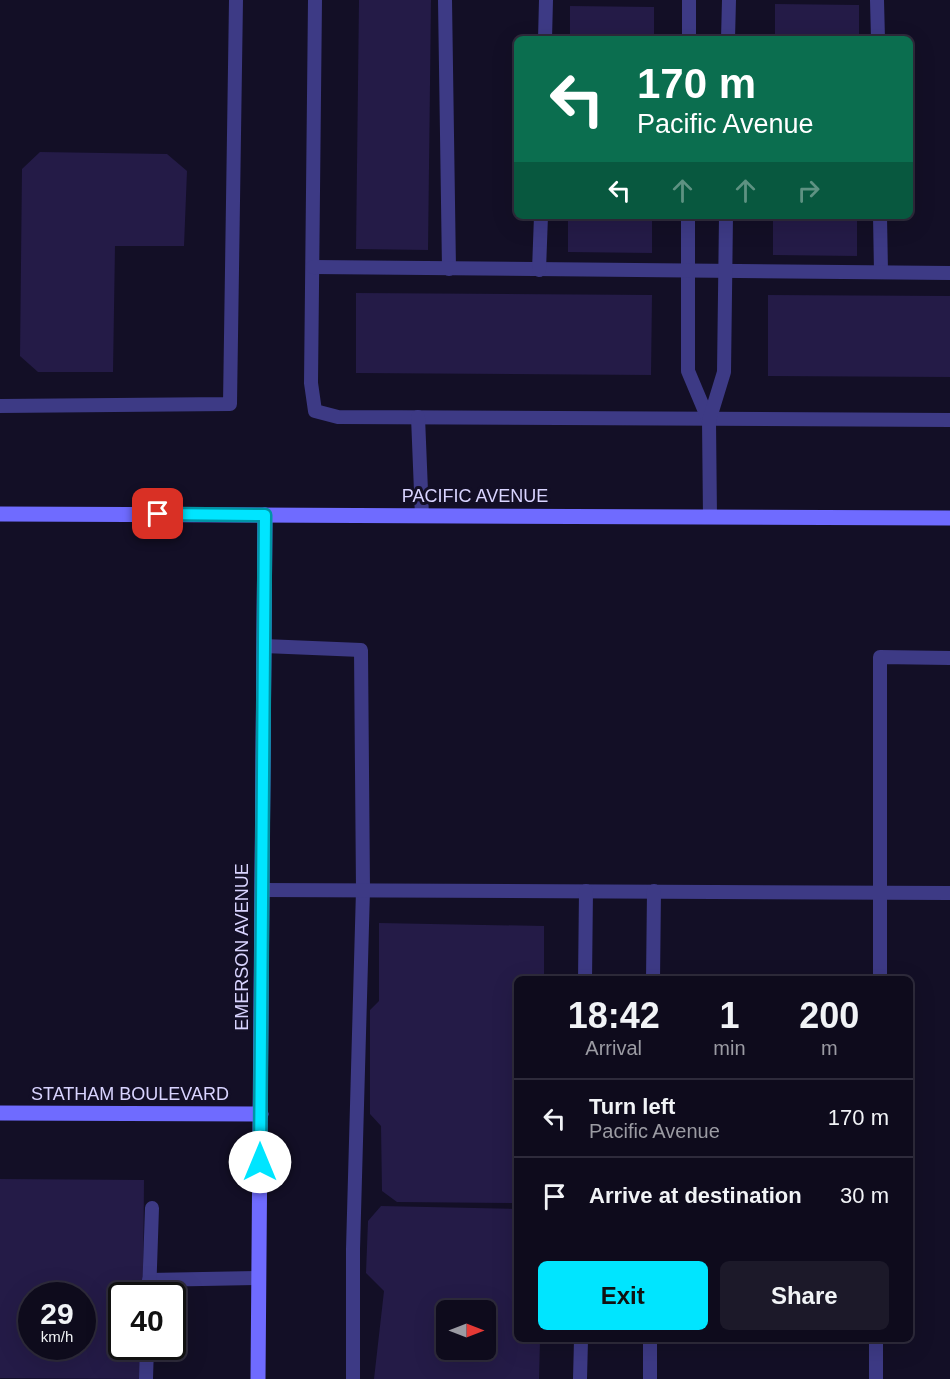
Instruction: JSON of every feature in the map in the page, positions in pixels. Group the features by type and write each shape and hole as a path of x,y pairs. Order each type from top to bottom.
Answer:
{"street":[{"name":"PACIFIC AVENUE","path":"0,514 950,518"},
{"name":"EMERSON AVENUE","path":"258,1379 265,515"},
{"name":"STATHAM BOULEVARD","path":"0,1113 261,1114"}],"lane":[{"path":"0,406 230,404 236,0"},
{"path":"315,0 311,383 315,411 338,417 709,421 950,420"},
{"path":"445,0 449,269"},
{"path":"545,36 546,0"},
{"path":"689,0 689,36"},
{"path":"728,36 729,0"},
{"path":"878,0 878,36"},
{"path":"539,270 541,219"},
{"path":"688,219 688,371 709,421"},
{"path":"710,517 709,421 724,372 726,219"},
{"path":"880,219 880,272"},
{"path":"313,267 950,273"},
{"path":"418,417 422,516"},
{"path":"264,646 361,650 363,890 353,1249 353,1379"},
{"path":"880,976 880,657 950,658"},
{"path":"262,890 950,893"},
{"path":"585,976 586,891"},
{"path":"653,976 654,891"},
{"path":"152,1208 149,1280 259,1278"},
{"path":"580,1379 581,1342"},
{"path":"650,1342 650,1379"},
{"path":"876,1342 876,1379"},
{"path":"146,1379 147,1360"}],"building":[{"path":"359,0 431,0 428,250 356,249"},
{"path":"775,4 859,5 859,36 775,36"},
{"path":"570,6 654,7 654,36 570,36"},
{"path":"40,152 167,154 187,171 184,246 115,246 113,372 38,372 20,356 22,169"},
{"path":"568,219 652,219 652,253 568,252"},
{"path":"773,219 857,219 857,256 773,255"},
{"path":"356,293 652,295 651,375 356,373"},
{"path":"768,295 950,296 950,377 768,376"},
{"path":"379,923 544,926 544,976 514,976 514,1203 397,1202 382,1191 381,1126 370,1114 370,1010 379,1001"},
{"path":"0,1179 144,1180 143,1282 108,1282 108,1360 143,1360 143,1379 0,1378"},
{"path":"381,1206 514,1209 514,1342 540,1342 539,1379 374,1379 384,1291 366,1273 368,1221"}],"route":[{"path":"158,514 265,515 260,1162"}]}
